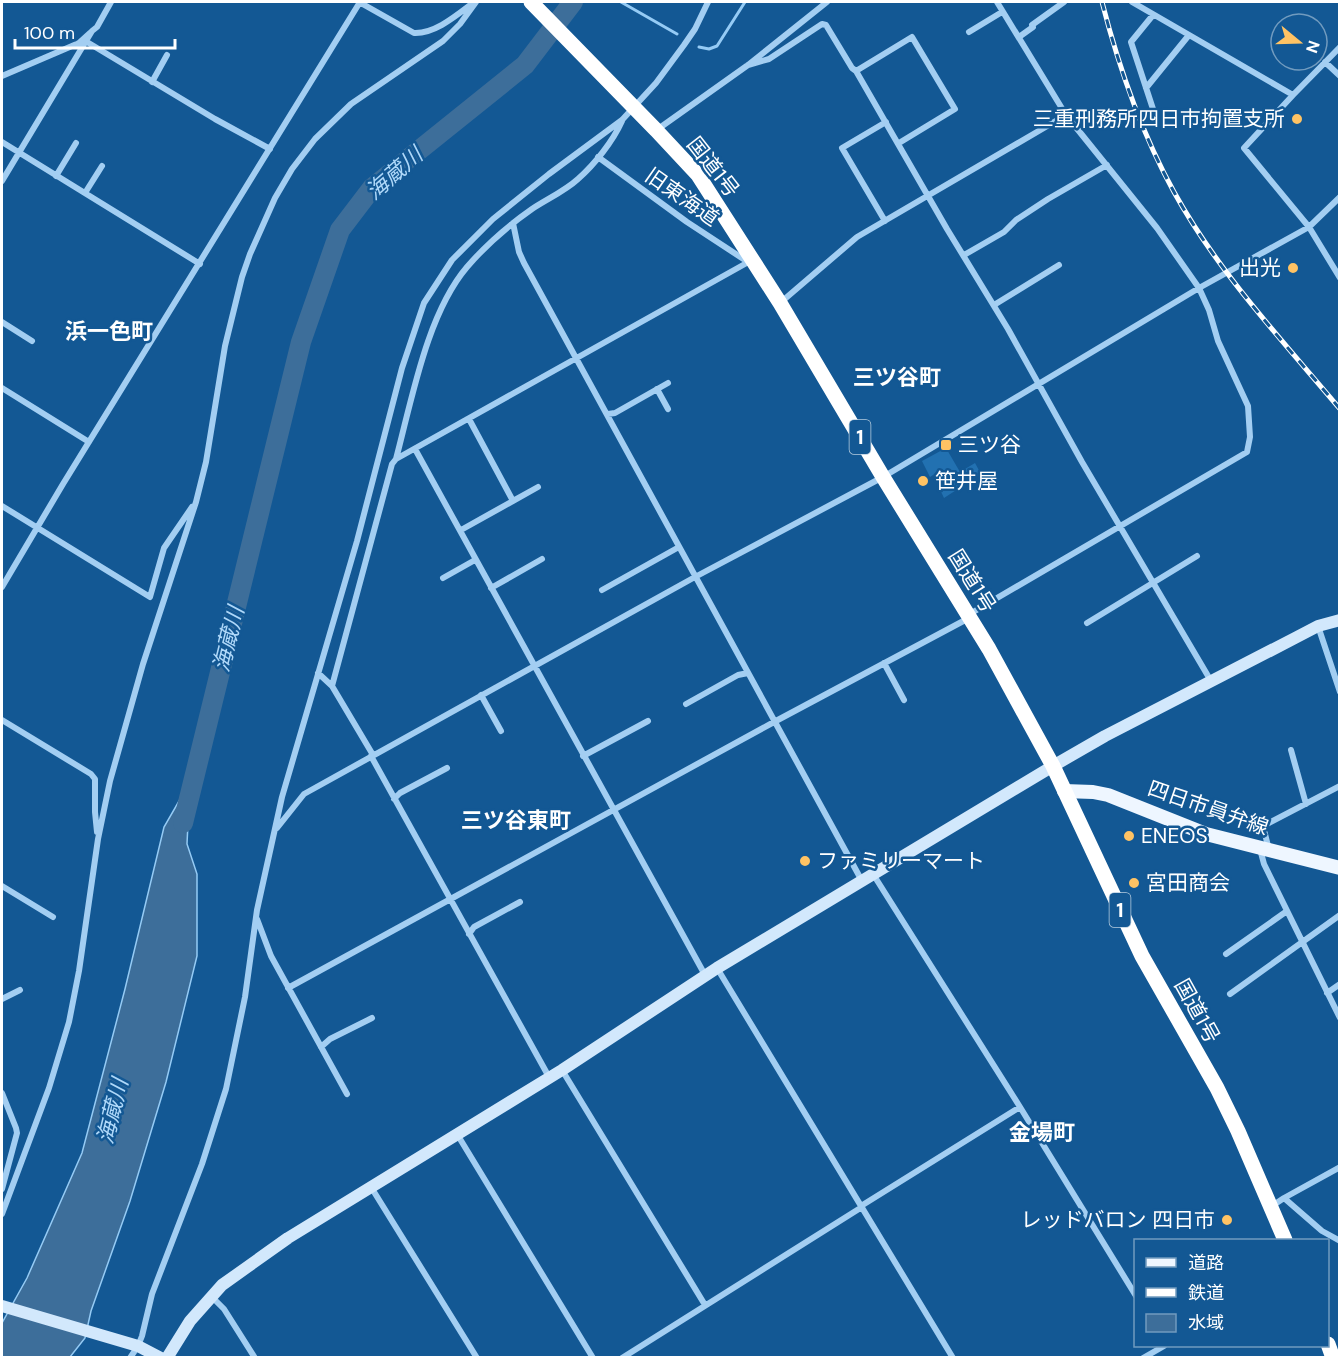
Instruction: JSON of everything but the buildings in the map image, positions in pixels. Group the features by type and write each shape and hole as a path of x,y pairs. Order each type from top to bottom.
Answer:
{"highway":[{"name":"国道1号","path":"531,2 657,130 698,176 750,261 780,303 883,477 989,649 1053,766 1142,956 1278,1202 1285,1239"}],"main road":[{"name":"四日市員弁線","path":"1064,790 1108,795 1206,834 1340,868"}],"street":[{"path":"2,76 79,43 97,27 111,2"},
{"path":"2,587 360,2 414,33 424,33 476,2"},
{"path":"2,1214 49,1088 69,1022 79,971 98,840 110,781 142,664 196,502 206,462 225,346 242,277 258,234 292,169 315,139 341,112 443,41 460,24 476,2"},
{"path":"396,459 414,389 438,313 452,288 467,267 513,223 579,179 618,130 631,104 656,83 684,45 708,2"},
{"path":"657,130 748,65 828,2"},
{"path":"288,988 969,616 1247,452 1250,437 1248,406 1218,341 1209,310 1199,288 1156,228 1066,115 997,2"},
{"path":"1019,37 1064,2"},
{"path":"1132,2 1293,95"},
{"path":"969,32 1002,12"},
{"path":"1153,15 1131,42 1153,109"},
{"path":"748,65 769,59 822,24 826,25 899,143 1211,681"},
{"path":"2,181 92,31"},
{"path":"1146,88 1189,35"},
{"path":"856,71 912,37 955,109 899,143"},
{"path":"87,42 214,119 270,149"},
{"path":"1329,58 1340,47"},
{"path":"152,82 167,55"},
{"path":"1329,66 1340,76"},
{"path":"1315,72 1244,148 1309,227 1340,278"},
{"path":"780,303 857,237 1066,115"},
{"path":"134,1350 152,1294 202,1164 226,1089 245,997 256,917 282,796 357,542 402,368 420,314 429,292 458,253 493,219 622,120"},
{"path":"885,221 842,148 886,122"},
{"path":"2,142 200,264"},
{"path":"56,176 76,143"},
{"name":"旧東海道","path":"598,157 687,222 750,261"},
{"path":"964,255 1004,232 1017,220 1107,165"},
{"path":"85,193 102,166"},
{"path":"274,831 303,794 695,577 883,477 1039,386 1062,372 1064,368 1199,288 1309,227 1340,197"},
{"path":"513,223 519,252 774,722 868,878 1020,1107 1134,1293"},
{"path":"332,686 392,464 396,459 750,261"},
{"path":"994,305 1059,265"},
{"path":"2,322 32,341"},
{"path":"608,414 615,413 668,383"},
{"path":"2,388 89,442"},
{"path":"657,389 668,410"},
{"path":"469,419 513,501"},
{"path":"415,449 705,976"},
{"path":"461,530 538,487"},
{"path":"2,506 150,597 164,548 196,502"},
{"path":"602,590 679,547"},
{"path":"1087,623 1197,556"},
{"path":"491,588 542,559"},
{"path":"443,578 475,560"},
{"path":"167,1358 190,1321 231,1277 288,1238 562,1070 717,968 1105,736 1318,626 1340,620"},
{"path":"1318,626 1340,692"},
{"path":"884,663 904,700"},
{"path":"686,704 738,675 748,673"},
{"path":"318,674 332,686 372,755 394,799 549,1077"},
{"path":"482,695 501,731"},
{"path":"2,720 91,774 95,779 98,840"},
{"path":"583,756 648,721"},
{"path":"1292,750 1306,804"},
{"path":"394,799 447,768"},
{"path":"1340,786 1263,826 1264,864 1340,1018"},
{"path":"2,886 53,917"},
{"path":"469,934 474,927 520,902"},
{"path":"1226,954 1287,911"},
{"path":"1230,994 1340,915"},
{"path":"256,917 271,956 347,1094"},
{"path":"717,968 953,1358"},
{"path":"1327,993 1340,984"},
{"path":"2,999 20,990"},
{"path":"321,1047 372,1018"},
{"path":"562,1070 705,1305"},
{"path":"2,1093 3,1102 17,1133 2,1189"},
{"path":"622,1358 1020,1107"},
{"path":"457,1134 593,1358"},
{"path":"1340,1167 1278,1202 1340,1241"},
{"path":"370,1187 477,1358"},
{"path":"211,1296 228,1313 255,1358"},
{"path":"2,1305 161,1358"},
{"path":"1143,1358 1162,1347"}],"shaded area":[{"path":"946,448 960,472 975,463 981,474 944,498 933,475 930,477 922,461"}],"water":[{"path":"190,782 187,844 197,874 197,956 166,1082 130,1201 91,1311 85,1338 70,1357 2,1358 2,1323 27,1278 82,1153 164,827"}],"waterway":[{"name":"海蔵川","path":"183,823 301,342 340,230 372,188 525,65 573,2"},
{"path":"621,2 677,34"},
{"path":"699,47 709,49 717,46 745,2"}],"railway":[{"path":"1102,2 1132,99 1151,146 1174,192 1210,250 1231,278 1340,409"}],"place":[{"name":"三重刑務所四日市拘置支所","path":"1297,119"},
{"name":"出光","path":"1293,268"},
{"name":"三ツ谷","path":"946,445"},
{"name":"笹井屋","path":"923,481"},
{"name":"ENEOS","path":"1129,836"},
{"name":"ファミリーマート","path":"805,861"},
{"name":"宮田商会","path":"1134,883"},
{"name":"レッドバロン 四日市","path":"1227,1220"}],"district":[{"name":"浜一色町","path":"109,331"},
{"name":"三ツ谷町","path":"897,377"},
{"name":"三ツ谷東町","path":"516,820"},
{"name":"金場町","path":"1042,1132"}]}
